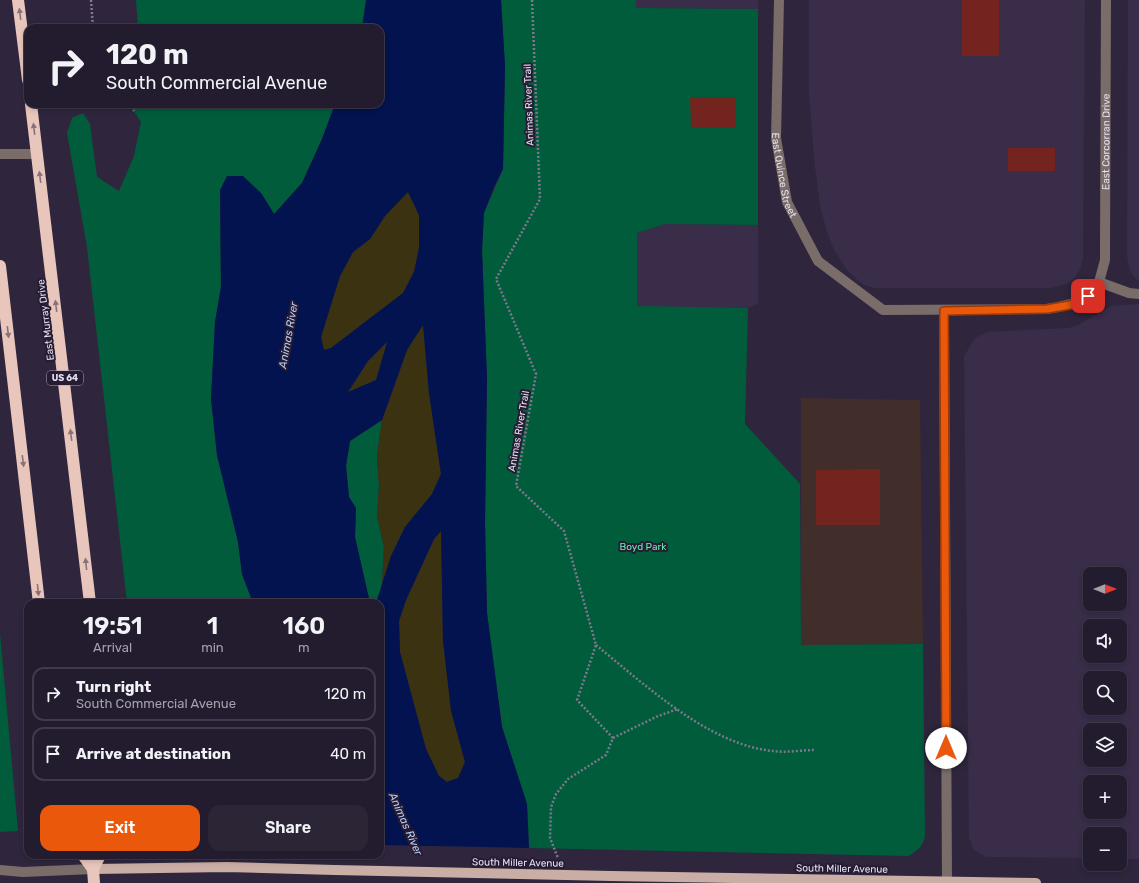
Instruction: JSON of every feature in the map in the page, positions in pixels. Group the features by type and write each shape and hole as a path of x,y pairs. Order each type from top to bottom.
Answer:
{"highway":[{"path":"18,0 24,48"},
{"name":"US 64","path":"31,108 37,154"},
{"name":"East Murray Drive","path":"37,154 90,599"},
{"path":"0,266 39,599"},
{"path":"86,859 93,869"},
{"path":"94,883 93,869 98,859"}],"main road":[{"name":"South Miller Avenue","path":"93,869 227,868 1036,883"}],"street":[{"name":"East Quince Street","path":"779,0 776,138 787,202 818,261 883,310 944,311"},
{"name":"East Corcorran Drive","path":"1099,282 1105,260 1106,0"},
{"path":"0,154 37,154"},
{"path":"947,882 944,311 1047,309 1070,305 1088,296 1099,282 1129,293 1139,294"},
{"name":"South Miller Avenue","path":"0,870 23,872 93,869"}],"path":[{"path":"91,0 93,24"},
{"name":"Animas River Trail","path":"532,0 540,199 496,278 536,374 516,486 564,531 596,645"},
{"path":"613,738 577,700 596,645 653,692 714,732 752,747 773,752 815,750"},
{"path":"560,864 550,838 551,807 556,794 568,779 606,755 613,738 658,716 679,709"}],"shaded area":[{"path":"636,0 758,0 758,9 636,8"},
{"path":"809,0 1085,0 1083,258 1081,267 1074,279 1066,284 1051,288 874,288 862,284 847,270 834,250 827,232 820,206 814,159 809,91"},
{"path":"1128,0 1139,0 1139,281 1133,276 1129,268 1127,256"},
{"path":"665,224 758,225 758,303 748,308 637,307 637,233"},
{"path":"1139,304 1139,859 1127,859 1127,827 1083,827 1083,858 986,857 974,850 969,838 964,356 975,338 987,332 1068,328 1078,325 1111,306"},
{"path":"801,398 920,400 923,644 801,645"}],"green space":[{"path":"136,0 366,0 363,24 138,24"},
{"name":"Boyd Park","path":"501,0 636,0 636,8 758,9 758,225 665,224 637,233 637,306 748,308 745,424 800,484 801,645 923,644 925,836 923,843 919,848 908,856 529,848 527,804 502,727 487,613 485,523 487,379 482,250 484,213 503,169 505,66"},
{"path":"132,108 334,108 322,139 302,183 274,214 261,193 220,190 221,287 215,322 211,399 217,455 238,542 242,574 251,599 127,599 87,247 67,133 72,118 83,113 90,124 97,177 119,191 134,156 141,122"},
{"path":"382,420 377,456 379,486 377,516 384,547 382,585 377,599 369,599 355,537 356,508 349,497 346,466 350,441"},
{"path":"0,634 18,831 0,832"}],"sand":[{"path":"408,191 419,215 419,248 414,272 403,293 331,348 324,350 321,337 340,276 353,252 370,239 385,216"},
{"path":"423,324 429,393 441,474 432,494 405,527 391,556 382,585 384,547 377,516 379,486 377,456 382,420 407,350"},
{"path":"388,341 376,381 348,392 368,361"},
{"path":"441,530 443,641 465,762 458,778 447,782 439,776 426,749 400,652 399,621 406,600 434,539"}],"water":[{"name":"Animas River","path":"366,0 501,0 505,66 503,169 484,213 482,250 487,379 485,523 487,613 502,727 527,804 529,848 539,883 384,856 384,599 377,599 391,556 405,527 432,494 441,474 429,393 423,325 407,350 382,420 350,441 346,466 349,497 356,508 355,537 369,599 251,599 242,574 238,542 217,455 211,399 215,322 221,287 220,190 227,176 243,176 261,193 274,214 302,183 322,139 334,108 384,108 384,24 363,24","holes":["408,192 419,215 419,248 414,272 403,293 331,348 324,350 321,337 340,276 353,252 370,239 385,216","387,342 376,380 348,392 368,361","441,531 443,641 451,711 465,762 458,778 447,782 439,776 426,749 400,652 399,621 406,600 434,539"]}],"pier":[{"path":"384,845 531,848 541,883 385,883 374,859 384,859"}],"building":[{"path":"962,0 999,0 999,56 962,56"},
{"path":"690,97 736,97 736,127 691,127"},
{"path":"1008,148 1055,148 1055,171 1008,171"},
{"path":"880,469 880,525 816,525 816,470"}],"route":[{"path":"946,748 944,311 1047,309 1070,305 1088,296"}]}
